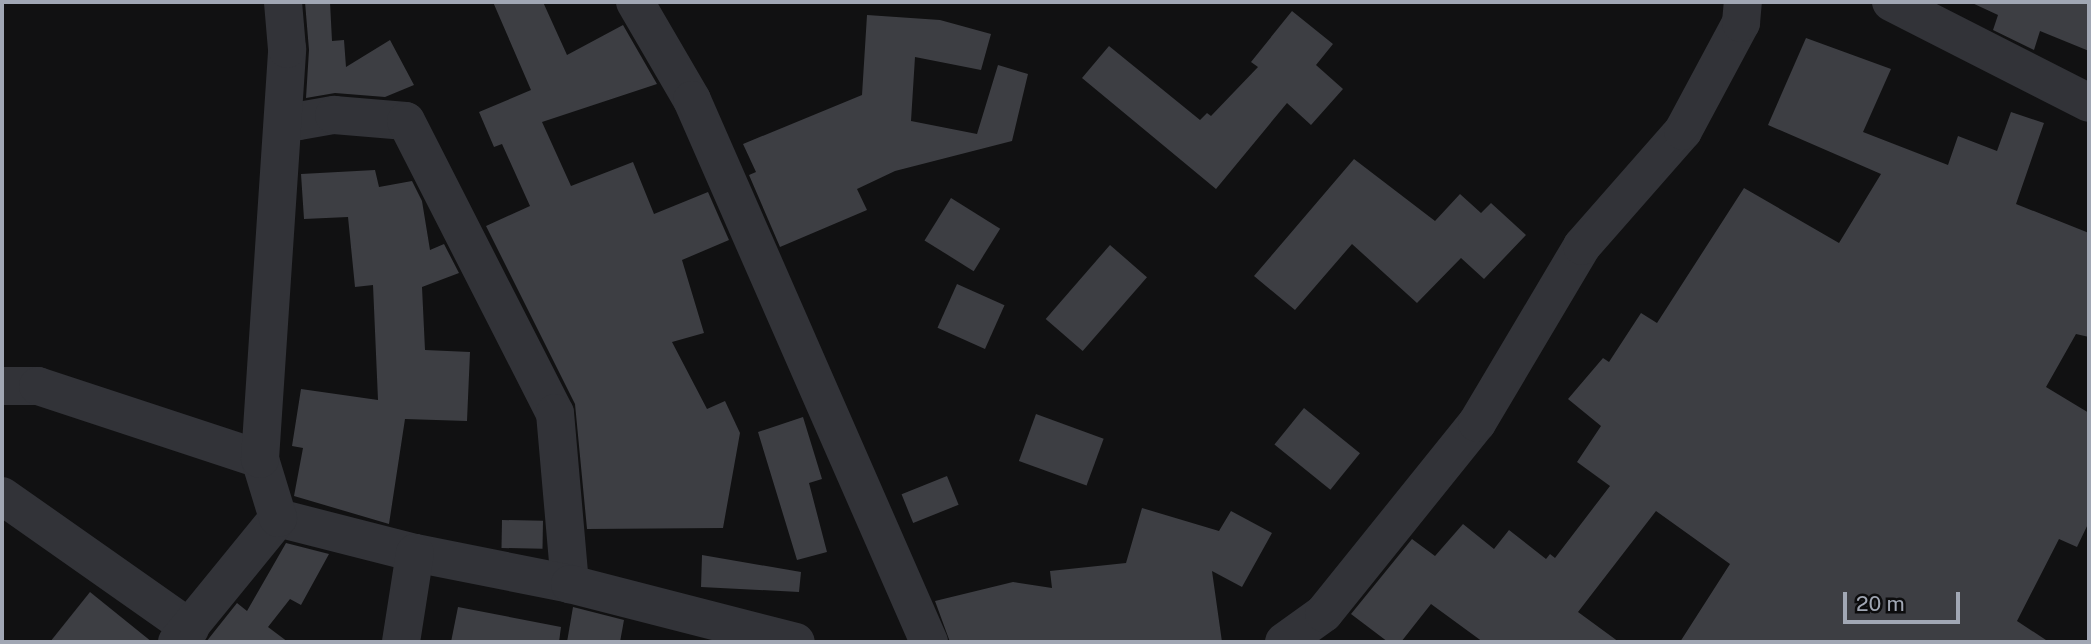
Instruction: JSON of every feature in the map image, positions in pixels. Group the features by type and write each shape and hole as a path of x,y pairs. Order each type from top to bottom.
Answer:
{"street":[{"path":"278,518 260,459 287,48 283,2"},
{"path":"635,2 692,100 929,642"},
{"path":"1284,642 1324,613 1477,423 1582,246 1683,131 1741,23 1743,2"},
{"path":"1891,2 2089,103"},
{"path":"283,117 299,121 334,115 406,121 555,413 570,584"},
{"path":"2,386 38,386 260,459"},
{"path":"2,496 183,635 278,518"},
{"path":"278,518 415,554 570,584 796,642"},
{"path":"401,642 415,554"}],"building":[{"path":"305,2 330,2 332,41 344,40 346,67 390,40 414,85 385,97 335,93 306,98 309,50"},
{"path":"493,2 543,2 567,55 623,25 657,84 542,122 571,186 633,162 654,214 708,192 729,240 682,260 704,333 672,342 707,409 725,401 740,433 723,528 587,529 575,404 486,226 530,206 502,144 494,147 479,112 531,90"},
{"path":"1970,2 2089,2 2089,51 2040,31 2034,50 1993,30 1998,15"},
{"path":"1292,11 1333,44 1316,65 1343,89 1311,125 1287,103 1216,189 1082,78 1109,46 1200,120 1207,113 1211,116 1258,67 1251,62"},
{"path":"867,15 940,20 991,34 981,70 915,57 911,121 977,134 998,65 1028,74 1012,141 895,171 857,189 867,210 780,247 749,175 756,172 743,144 862,95"},
{"path":"1806,38 1891,69 1863,132 1948,165 1958,136 1997,151 2011,112 2044,123 2016,204 2089,233 2089,337 2076,334 2046,387 2089,413 2089,522 2077,547 2059,539 2017,621 2049,642 1680,642 1730,564 1656,511 1578,612 1619,642 1483,642 1431,604 1401,642 1388,642 1351,614 1412,539 1435,556 1463,524 1494,549 1509,530 1546,559 1550,554 1555,558 1610,486 1577,462 1601,426 1568,399 1603,358 1609,362 1641,313 1657,323 1744,188 1839,243 1881,174 1768,125"},
{"path":"1354,159 1435,221 1460,194 1481,213 1491,203 1526,235 1484,279 1461,258 1417,303 1352,244 1295,310 1254,276"},
{"path":"375,170 379,187 412,181 422,201 430,250 444,244 459,273 422,287 425,350 470,352 467,421 405,419 389,524 294,496 303,448 292,446 301,389 378,400 373,285 355,287 348,217 304,219 301,174"},
{"path":"951,198 1000,229 974,271 925,240"},
{"path":"1110,245 1147,277 1083,351 1046,319"},
{"path":"957,284 1005,305 985,349 937,328"},
{"path":"1304,408 1360,453 1330,490 1274,445"},
{"path":"1036,414 1104,439 1087,486 1019,461"},
{"path":"803,417 822,479 809,483 827,552 797,560 758,432"},
{"path":"947,476 959,505 913,523 902,494"},
{"path":"1142,508 1219,531 1231,511 1272,533 1242,587 1212,571 1222,642 950,642 935,601 1013,582 1052,588 1050,571 1126,563"},
{"path":"502,520 543,521 543,549 502,548"},
{"path":"286,543 329,554 301,605 290,599 268,627 288,642 206,642 237,603 247,611"},
{"path":"702,555 801,572 799,592 701,587"},
{"path":"90,592 152,642 50,642"},
{"path":"458,607 561,627 559,642 451,642"},
{"path":"573,607 624,620 620,642 567,642"}]}
